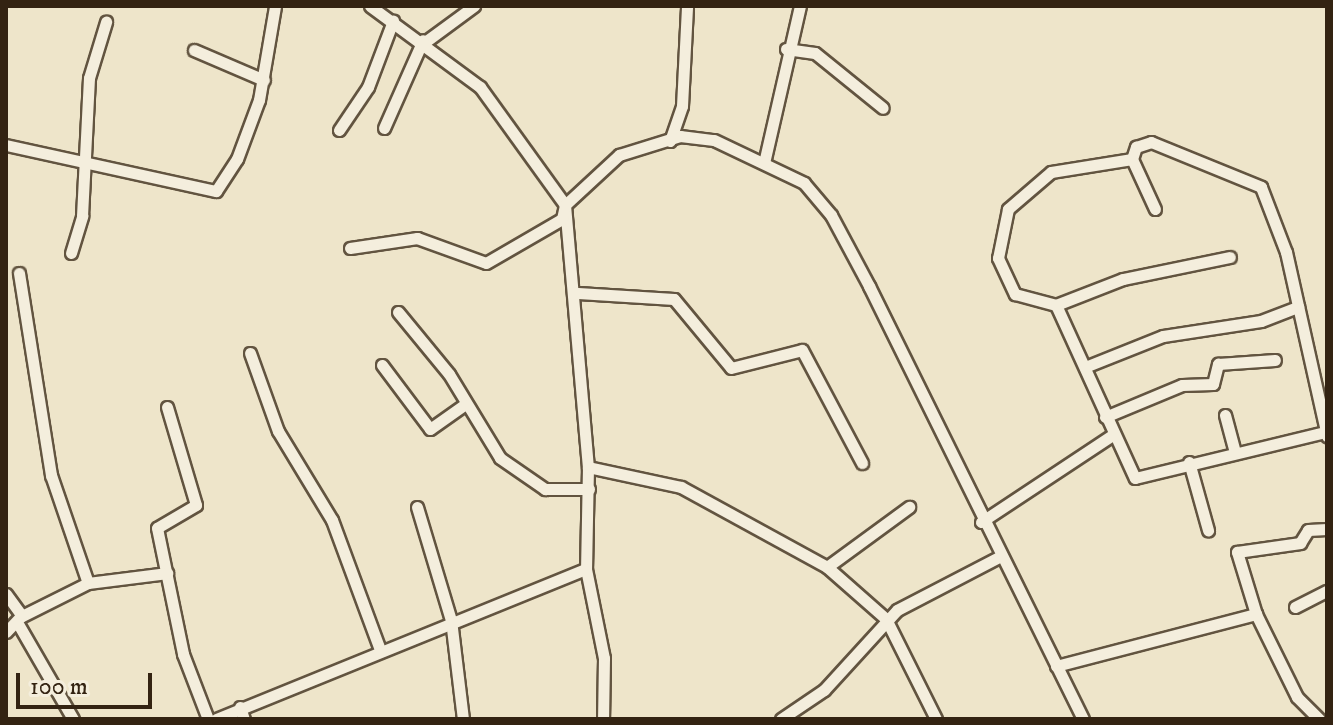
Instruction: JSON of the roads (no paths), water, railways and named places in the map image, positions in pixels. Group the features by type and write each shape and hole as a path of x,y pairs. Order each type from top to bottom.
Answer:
{"street":[{"path":"6,145 85,159 216,191 237,159 264,80 275,6"},
{"path":"370,6 424,41 486,93 565,205 578,293 589,489 586,569 604,658 603,719"},
{"path":"384,128 424,41 474,6"},
{"path":"670,141 681,113 687,6"},
{"path":"764,163 786,49 800,6"},
{"path":"339,130 368,87 393,21"},
{"path":"71,253 85,159 89,78 106,22"},
{"path":"786,49 815,53 883,108"},
{"path":"194,50 264,80"},
{"path":"350,248 417,238 486,263 562,219 565,205 619,155 670,141 714,140 804,183 834,218 997,558 1083,719"},
{"path":"1056,305 1085,367 1111,436 1135,478 1189,462 1326,434 1286,252 1257,183 1151,142 1138,145 1132,159 1155,209"},
{"path":"1132,159 1051,172 1008,209 1000,275 1026,301 1056,305 1123,279 1230,257"},
{"path":"19,273 51,475 88,583"},
{"path":"578,293 674,299 731,368 802,350 862,463"},
{"path":"1085,367 1163,336 1261,321 1298,307"},
{"path":"398,312 449,374 464,405 520,475 545,489 589,489"},
{"path":"250,353 278,431 332,520 380,650"},
{"path":"1105,417 1182,385 1213,384 1218,364 1275,360"},
{"path":"382,365 430,429 464,405"},
{"path":"167,407 196,505 157,524 183,654 208,719"},
{"path":"1225,415 1235,452"},
{"path":"981,522 1111,436"},
{"path":"1189,462 1208,530"},
{"path":"588,467 681,487 827,567 886,619 936,719"},
{"path":"417,507 451,620 463,719"},
{"path":"827,567 909,507"},
{"path":"1319,719 1297,697 1256,614 1241,547 1300,543 1308,530 1327,529"},
{"path":"781,719 824,690 886,619 928,590 997,558"},
{"path":"216,719 242,713 451,620 586,569"},
{"path":"6,632 19,619 88,583 167,573"},
{"path":"1295,607 1327,591"},
{"path":"6,594 73,719"},
{"path":"1056,666 1256,614"}]}
